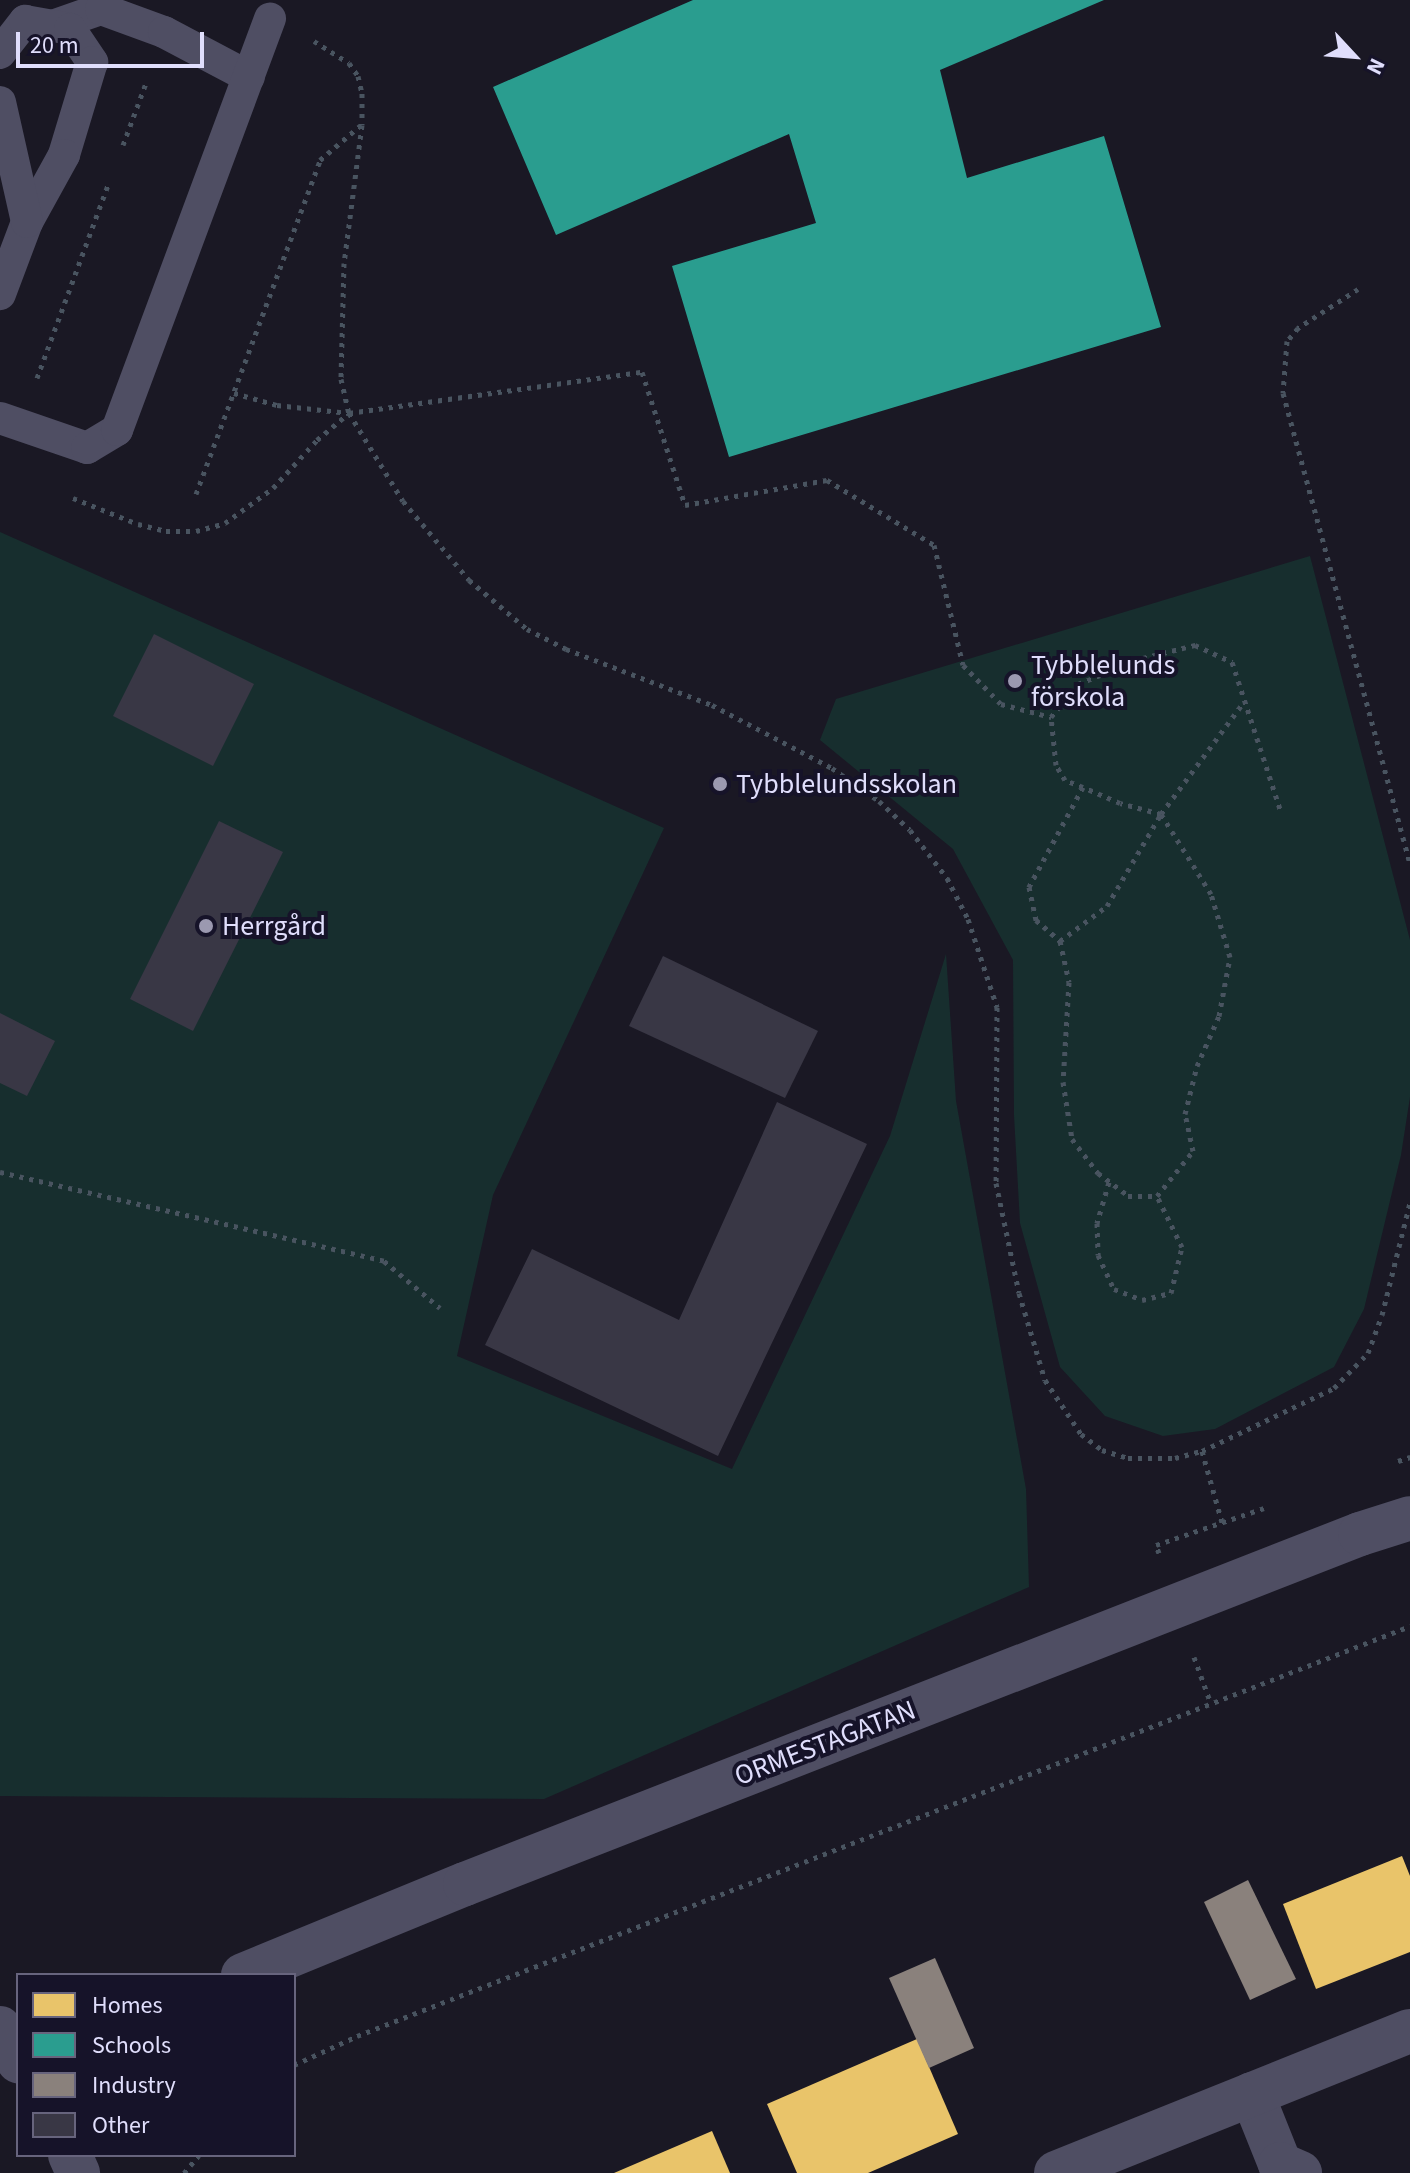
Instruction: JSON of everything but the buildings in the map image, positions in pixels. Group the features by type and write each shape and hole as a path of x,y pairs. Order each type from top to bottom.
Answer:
{"street":[{"name":"ORMESTAGATAN","path":"248,1973 538,1855 1345,1540 1410,1518"},
{"path":"0,2028 16,2057"},
{"path":"1056,2173 1410,2031"},
{"path":"1252,2094 1280,2164 1300,2173"}],"lane":[{"path":"52,26 101,9 164,32 249,77"},
{"path":"0,418 87,448 117,430 270,19"},
{"path":"0,53 25,21 70,29 92,62 64,155 27,222 0,294"},
{"path":"0,102 27,222"}],"path":[{"path":"270,19 349,63 358,76 362,93 362,125 344,263 341,379 349,413 366,447 432,539 469,580 527,629 566,649 712,705 832,768 879,801 910,830 947,878 968,919 993,985 997,1007 996,1183 1019,1293 1045,1380 1081,1434 1102,1450 1128,1458 1151,1459 1202,1451 1334,1388 1359,1366 1382,1315 1410,1203"},
{"path":"121,150 164,32"},
{"path":"196,494 320,160 362,125"},
{"path":"34,385 110,179"},
{"path":"1358,289 1298,328 1287,341 1283,393 1410,864"},
{"path":"234,393 277,405 349,413 642,372 685,505 827,480 934,545 963,665 1001,704 1051,717"},
{"path":"72,498 138,524 166,531 196,531 225,523 273,488 317,440 349,413"},
{"path":"1157,1196 1193,1151 1185,1114 1197,1066 1219,1016 1230,957 1211,894 1161,814 1120,803 1065,780 1056,765 1051,717 1078,684 1143,658 1195,645 1232,662 1281,812"},
{"path":"1060,941 1107,906 1161,814 1243,703"},
{"path":"1083,787 1029,887 1036,920 1060,941 1069,982 1063,1082 1072,1139 1098,1173 1128,1196 1157,1196"},
{"path":"0,1172 384,1261 440,1308"},
{"path":"1109,1182 1097,1223 1098,1255 1114,1289 1142,1300 1171,1293 1182,1247 1157,1196"},
{"path":"1202,1451 1222,1522"},
{"path":"296,2064 386,2024 1210,1701 1410,1626"},
{"path":"184,2173 197,2157"}],"green space":[{"path":"0,532 664,828 493,1195 457,1356 732,1469 890,1136 946,954 956,1101 1026,1489 1029,1587 544,1799 0,1796"},
{"path":"1310,556 1410,940 1410,1097 1401,1155 1364,1309 1334,1367 1215,1429 1163,1436 1105,1416 1060,1367 1020,1223 1014,1115 1013,960 953,849 820,740 836,699"}],"place":[{"name":"Tybblelunds förskola","path":"1015,681"},
{"name":"Tybblelundsskolan","path":"720,784"},
{"name":"Herrgård","path":"206,926"}]}
